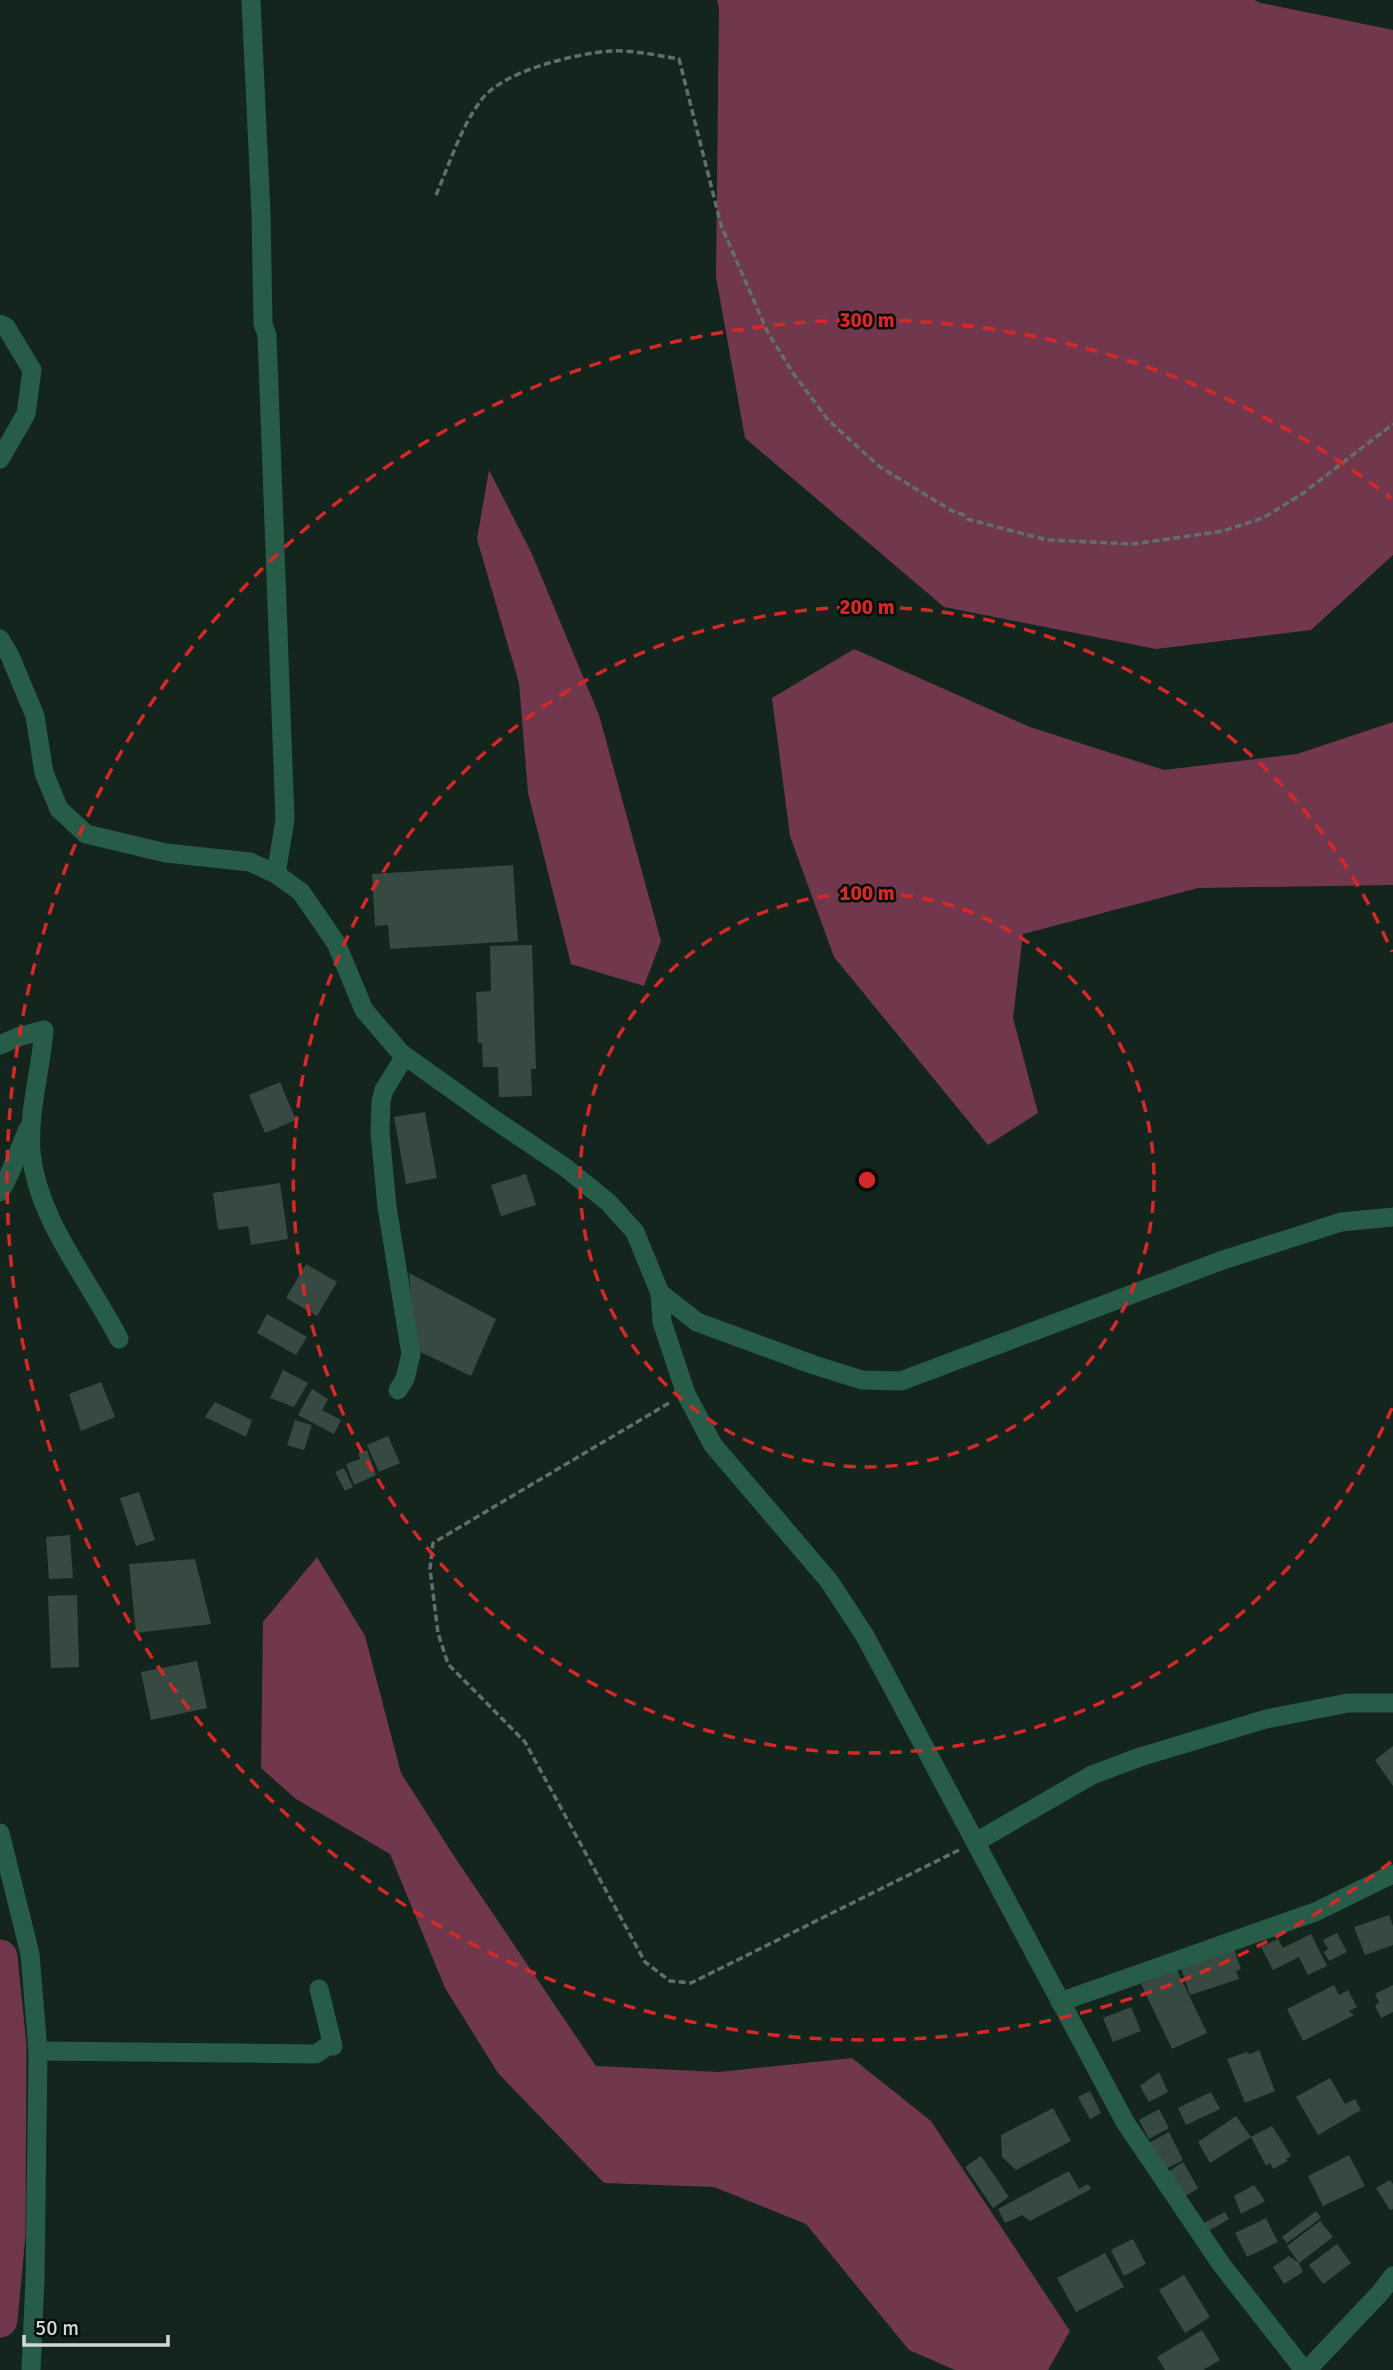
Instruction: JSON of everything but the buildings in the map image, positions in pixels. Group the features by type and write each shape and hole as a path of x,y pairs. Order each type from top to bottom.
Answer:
{"street":[{"path":"251,0 261,213 263,324 267,335 285,820 276,874"},
{"path":"0,324 6,327 32,370 26,414 0,459"},
{"path":"0,639 35,716 44,773 59,809 86,834 166,853 250,862 276,874 301,892 336,943 364,1010 405,1056 566,1168 609,1203 635,1232 660,1293 662,1322 686,1394 713,1445 829,1581 865,1636 1125,2122 1221,2264 1306,2370 1393,2276"},
{"path":"0,1045 44,1030 31,1151 37,1186 44,1204 119,1339"},
{"path":"398,1391 405,1379 411,1354 387,1207 380,1132 384,1090 405,1056"},
{"path":"0,1192 33,1117"},
{"path":"660,1293 697,1322 814,1366 862,1380 901,1381 1223,1260 1341,1222 1393,1217"},
{"path":"976,1842 1092,1774 1140,1757 1266,1719 1348,1703 1393,1703"},
{"path":"0,1833 30,1955 38,2051 31,2370"},
{"path":"1060,2002 1315,1912 1393,1874"},
{"path":"38,2051 316,2054 329,2045 332,2046 319,1989"}],"path":[{"path":"436,195 472,113 484,96 504,81 569,57 611,51 639,52 679,59 721,225 767,331 793,373 828,420 880,467 967,519 1008,531 1047,540 1133,544 1223,531 1263,518 1293,500 1393,424"},
{"path":"686,1394 433,1543 430,1569 438,1633 448,1664 525,1742 645,1962 670,1981 691,1983 976,1842"}],"shaded area":[{"path":"717,0 1254,0 1393,30 1393,555 1311,630 1156,649 944,607 745,438 716,277"},
{"path":"489,470 532,554 599,715 661,941 644,986 571,964 528,793 519,683 477,539"},
{"path":"854,649 1030,727 1164,770 1297,754 1393,722 1393,885 1198,888 1023,934 1013,1018 1038,1113 988,1145 834,957 790,836 772,698"},
{"path":"317,1557 365,1636 401,1773 596,2066 719,2072 852,2058 931,2121 1070,2331 1048,2370 955,2370 909,2350 806,2224 714,2187 604,2183 498,2073 445,1988 390,1854 296,1799 261,1768 263,1622"}],"waterway":[{"path":"0,1957 9,2045 8,2235 0,2320"}]}
